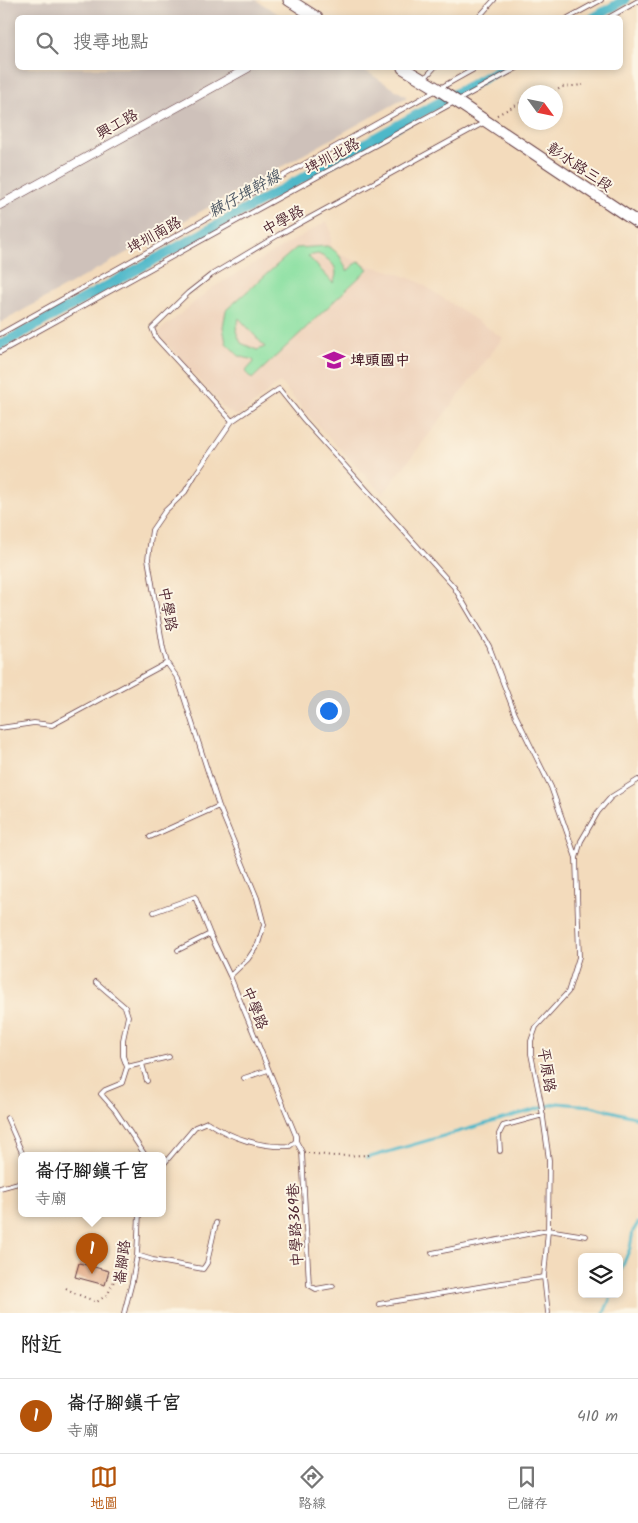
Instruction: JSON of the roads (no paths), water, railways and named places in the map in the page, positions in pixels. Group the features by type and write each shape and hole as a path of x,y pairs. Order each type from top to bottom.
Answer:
{"main road":[{"path":"289,0 312,15"},
{"name":"彰水路三段","path":"407,70 438,88 456,102 638,223"}],"street":[{"name":"興工路","path":"0,204 244,70"}],"lane":[{"path":"481,15 494,0"},
{"path":"574,15 601,0"},
{"path":"613,15 638,1"},
{"path":"423,79 432,70"},
{"name":"埤圳南路","path":"0,334 472,70"},
{"name":"埤圳北路","path":"0,352 514,70"},
{"name":"中學路","path":"296,1141 296,1136 230,976 248,959 258,944 264,925 257,898 220,806 178,679 167,663 148,559 152,530 165,511 185,492 194,475 232,421 156,338 152,328 188,293 211,275 280,234 486,122"},
{"path":"232,421 279,389 304,420 454,587 489,646 515,714 551,788 576,858"},
{"path":"0,728 34,723 52,725 167,663"},
{"name":"平原路","path":"548,1313 544,1278 548,1230 549,1160 543,1115 531,1054 531,1041 536,1028 568,992 579,957 576,858 581,841 598,812 611,797 638,780"},
{"path":"150,837 220,806"},
{"path":"154,912 195,897 230,976"},
{"path":"178,950 210,934"},
{"path":"96,982 125,1007 128,1016 123,1040 123,1056 127,1067 122,1084 105,1090 101,1094 143,1152"},
{"path":"127,1067 169,1057"},
{"path":"142,1064 147,1081"},
{"path":"244,1078 268,1070"},
{"path":"500,1151 499,1134 503,1126 543,1115"},
{"path":"7,1118 22,1152"},
{"path":"166,1161 196,1127 207,1122 219,1130 264,1146 290,1146 296,1141"},
{"name":"中學路369巷","path":"296,1141 302,1152 309,1285 316,1289 333,1286"},
{"path":"0,1188 18,1183"},
{"name":"崙腳路","path":"124,1313 137,1254 138,1217"},
{"path":"137,1254 153,1260 204,1269 216,1223"},
{"path":"432,1253 548,1230 586,1236"},
{"path":"378,1304 502,1283 544,1278"}],"waterway":[{"name":"棘仔埤幹線","path":"598,15 625,0"},
{"name":"棘仔埤幹線","path":"0,345 498,70"},
{"path":"367,1158 558,1103 591,1106 638,1118"},
{"path":"623,1265 630,1248 633,1231 638,1223"},
{"path":"604,1313 610,1298"}],"place":[{"name":"埤頭國中","path":"334,360"},
{"name":"崙仔腳鎮千宮","path":"92,1274"}]}
